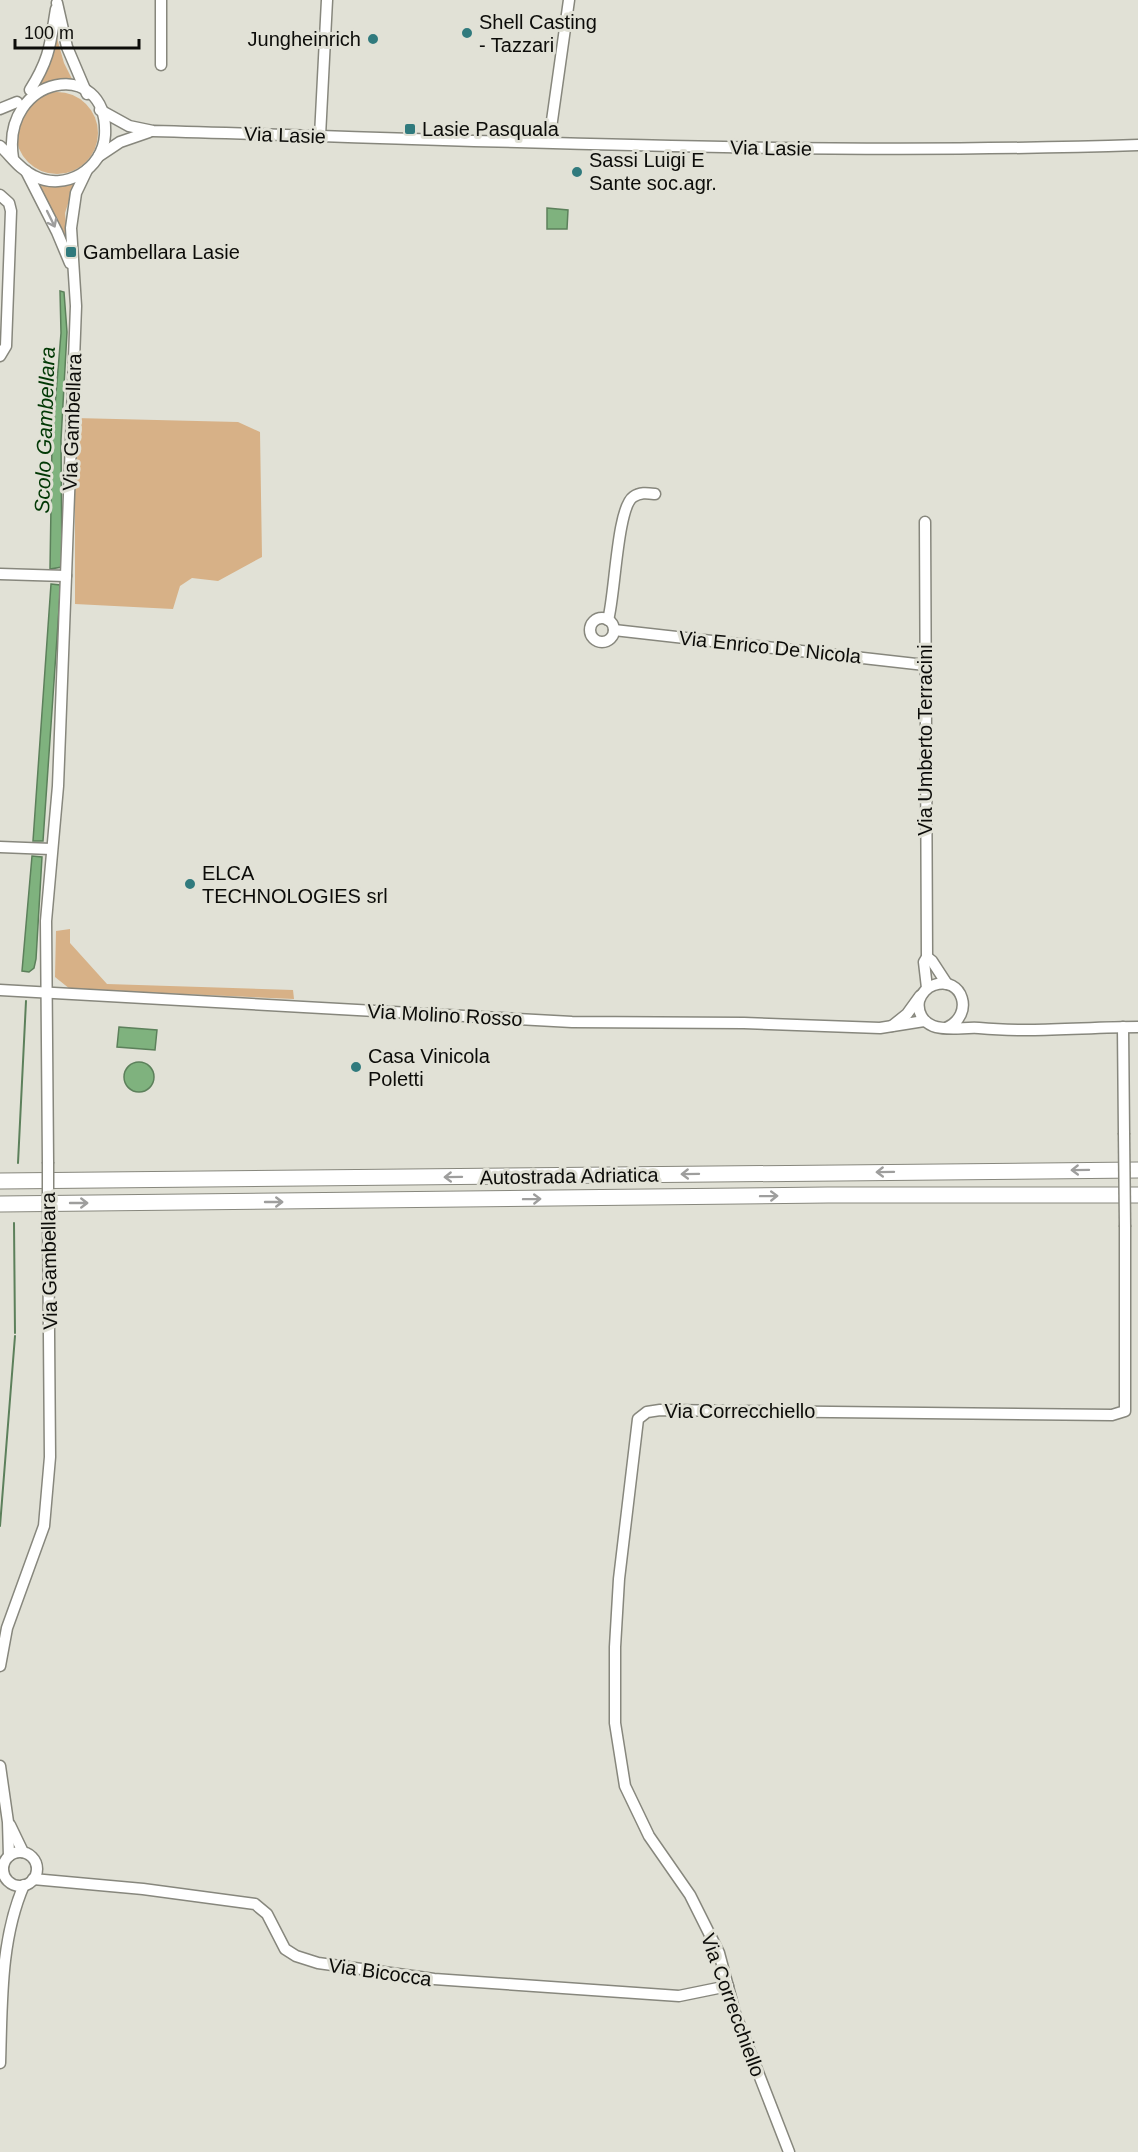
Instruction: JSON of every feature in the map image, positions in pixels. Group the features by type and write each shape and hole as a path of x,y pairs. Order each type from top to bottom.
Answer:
{"highway":[{"name":"Autostrada Adriatica","path":"0,1181 1138,1170"},
{"name":"Autostrada Adriatica","path":"0,1204 828,1195 1138,1196"}],"street":[{"path":"161,0 161,65"},
{"path":"320,136 327,0"},
{"path":"549,142 569,0"},
{"path":"0,110 17,102 30,90 45,66 52,44 57,1"},
{"name":"Via Lasie","path":"57,1 69,56 87,94 100,110 129,126 153,131 665,147 939,150 1138,145"},
{"path":"30,90 47,84 65,84 87,94"},
{"path":"13,158 9,147 7,123 17,102"},
{"name":"Via Lasie","path":"98,157 105,138 100,110"},
{"name":"Via Lasie","path":"0,146 25,171 35,177 56,181 78,176 87,170 98,157 120,142 153,131"},
{"name":"Via Gambellara","path":"0,1666 7,1628 44,1526 50,1457 46,921 58,786 66,576 76,306 72,268 73,208 76,194 87,170"},
{"name":"Via Gambellara","path":"25,171 57,232 72,268"},
{"path":"0,195 9,203 11,211 6,346 0,356"},
{"path":"614,630 608,620 622,517 628,502 633,497 645,492 656,494"},
{"name":"Via Umberto Terracini","path":"924,991 924,962 927,957 925,522"},
{"path":"0,574 66,576"},
{"name":"Via Enrico De Nicola","path":"608,620 601,618 594,621 590,627 592,637 598,642 606,642 612,637 614,630 925,665"},
{"path":"0,847 51,849"},
{"path":"927,957 947,984 959,992 967,1016 978,1028"},
{"path":"890,1027 907,1014 924,991 933,985 947,984"},
{"name":"Via Molino Rosso","path":"0,990 572,1022 890,1027 924,1021"},
{"path":"924,991 919,1008 924,1021 938,1028 978,1028 992,1031 1138,1027"},
{"path":"945,1028 958,1020 963,1006"},
{"name":"Via Correcchiello","path":"789,2152 774,2118 728,1986 719,1953 690,1895 649,1836 625,1786 615,1723 615,1647 619,1580 638,1419 647,1412 660,1410 1112,1415 1125,1410 1124,1027"},
{"path":"0,1766 8,1822 14,1906 5,1955 0,2064"},
{"path":"8,1822 23,1852 11,1873"},
{"name":"Via Bicocca","path":"23,1852 33,1857 37,1867 61,1880"},
{"path":"11,1873 37,1867"},
{"name":"Via Bicocca","path":"11,1873 255,1904 267,1914 285,1949 296,1956 318,1963 434,1979 668,1996 679,1996 728,1986"}],"shaded area":[{"path":"57,38 64,63 75,85 56,81 36,85 48,66"},
{"path":"49,92 65,92 80,99 91,110 98,125 95,149 86,162 65,174 49,174 34,167 23,156 16,141 16,125 23,110 34,99"},
{"path":"75,182 65,213 68,246 36,184 53,187"},
{"path":"547,208 568,210 567,229 547,229"},
{"path":"60,291 64,292 67,332 61,440 62,567 50,569 52,443 61,333"},
{"path":"75,418 238,422 260,432 262,557 218,581 192,578 180,586 173,609 75,604"},
{"path":"51,584 60,585 60,594 43,841 33,841"},
{"path":"32,856 42,857 36,959 34,968 29,972 22,971"},
{"path":"70,929 70,943 107,984 293,990 294,999 70,989 55,977 56,931"},
{"path":"119,1027 157,1030 155,1050 117,1047"},
{"path":"139,1062 150,1066 154,1077 150,1088 139,1092 128,1088 124,1077 128,1066"}],"waterway":[{"name":"Scolo Gambellara","path":"18,1163 26,1001"},
{"name":"Scolo Gambellara","path":"14,1223 15,1333"},
{"name":"Scolo Gambellara","path":"0,1526 15,1336"}],"place":[{"name":"Shell Casting - Tazzari","path":"467,33"},
{"name":"Jungheinrich","path":"373,39"},
{"name":"Lasie Pasquala","path":"410,129"},
{"name":"Sassi Luigi E Sante soc.agr.","path":"577,172"},
{"name":"Gambellara Lasie","path":"71,252"},
{"name":"ELCA TECHNOLOGIES srl","path":"190,884"},
{"name":"Casa Vinicola Poletti","path":"356,1067"}]}
